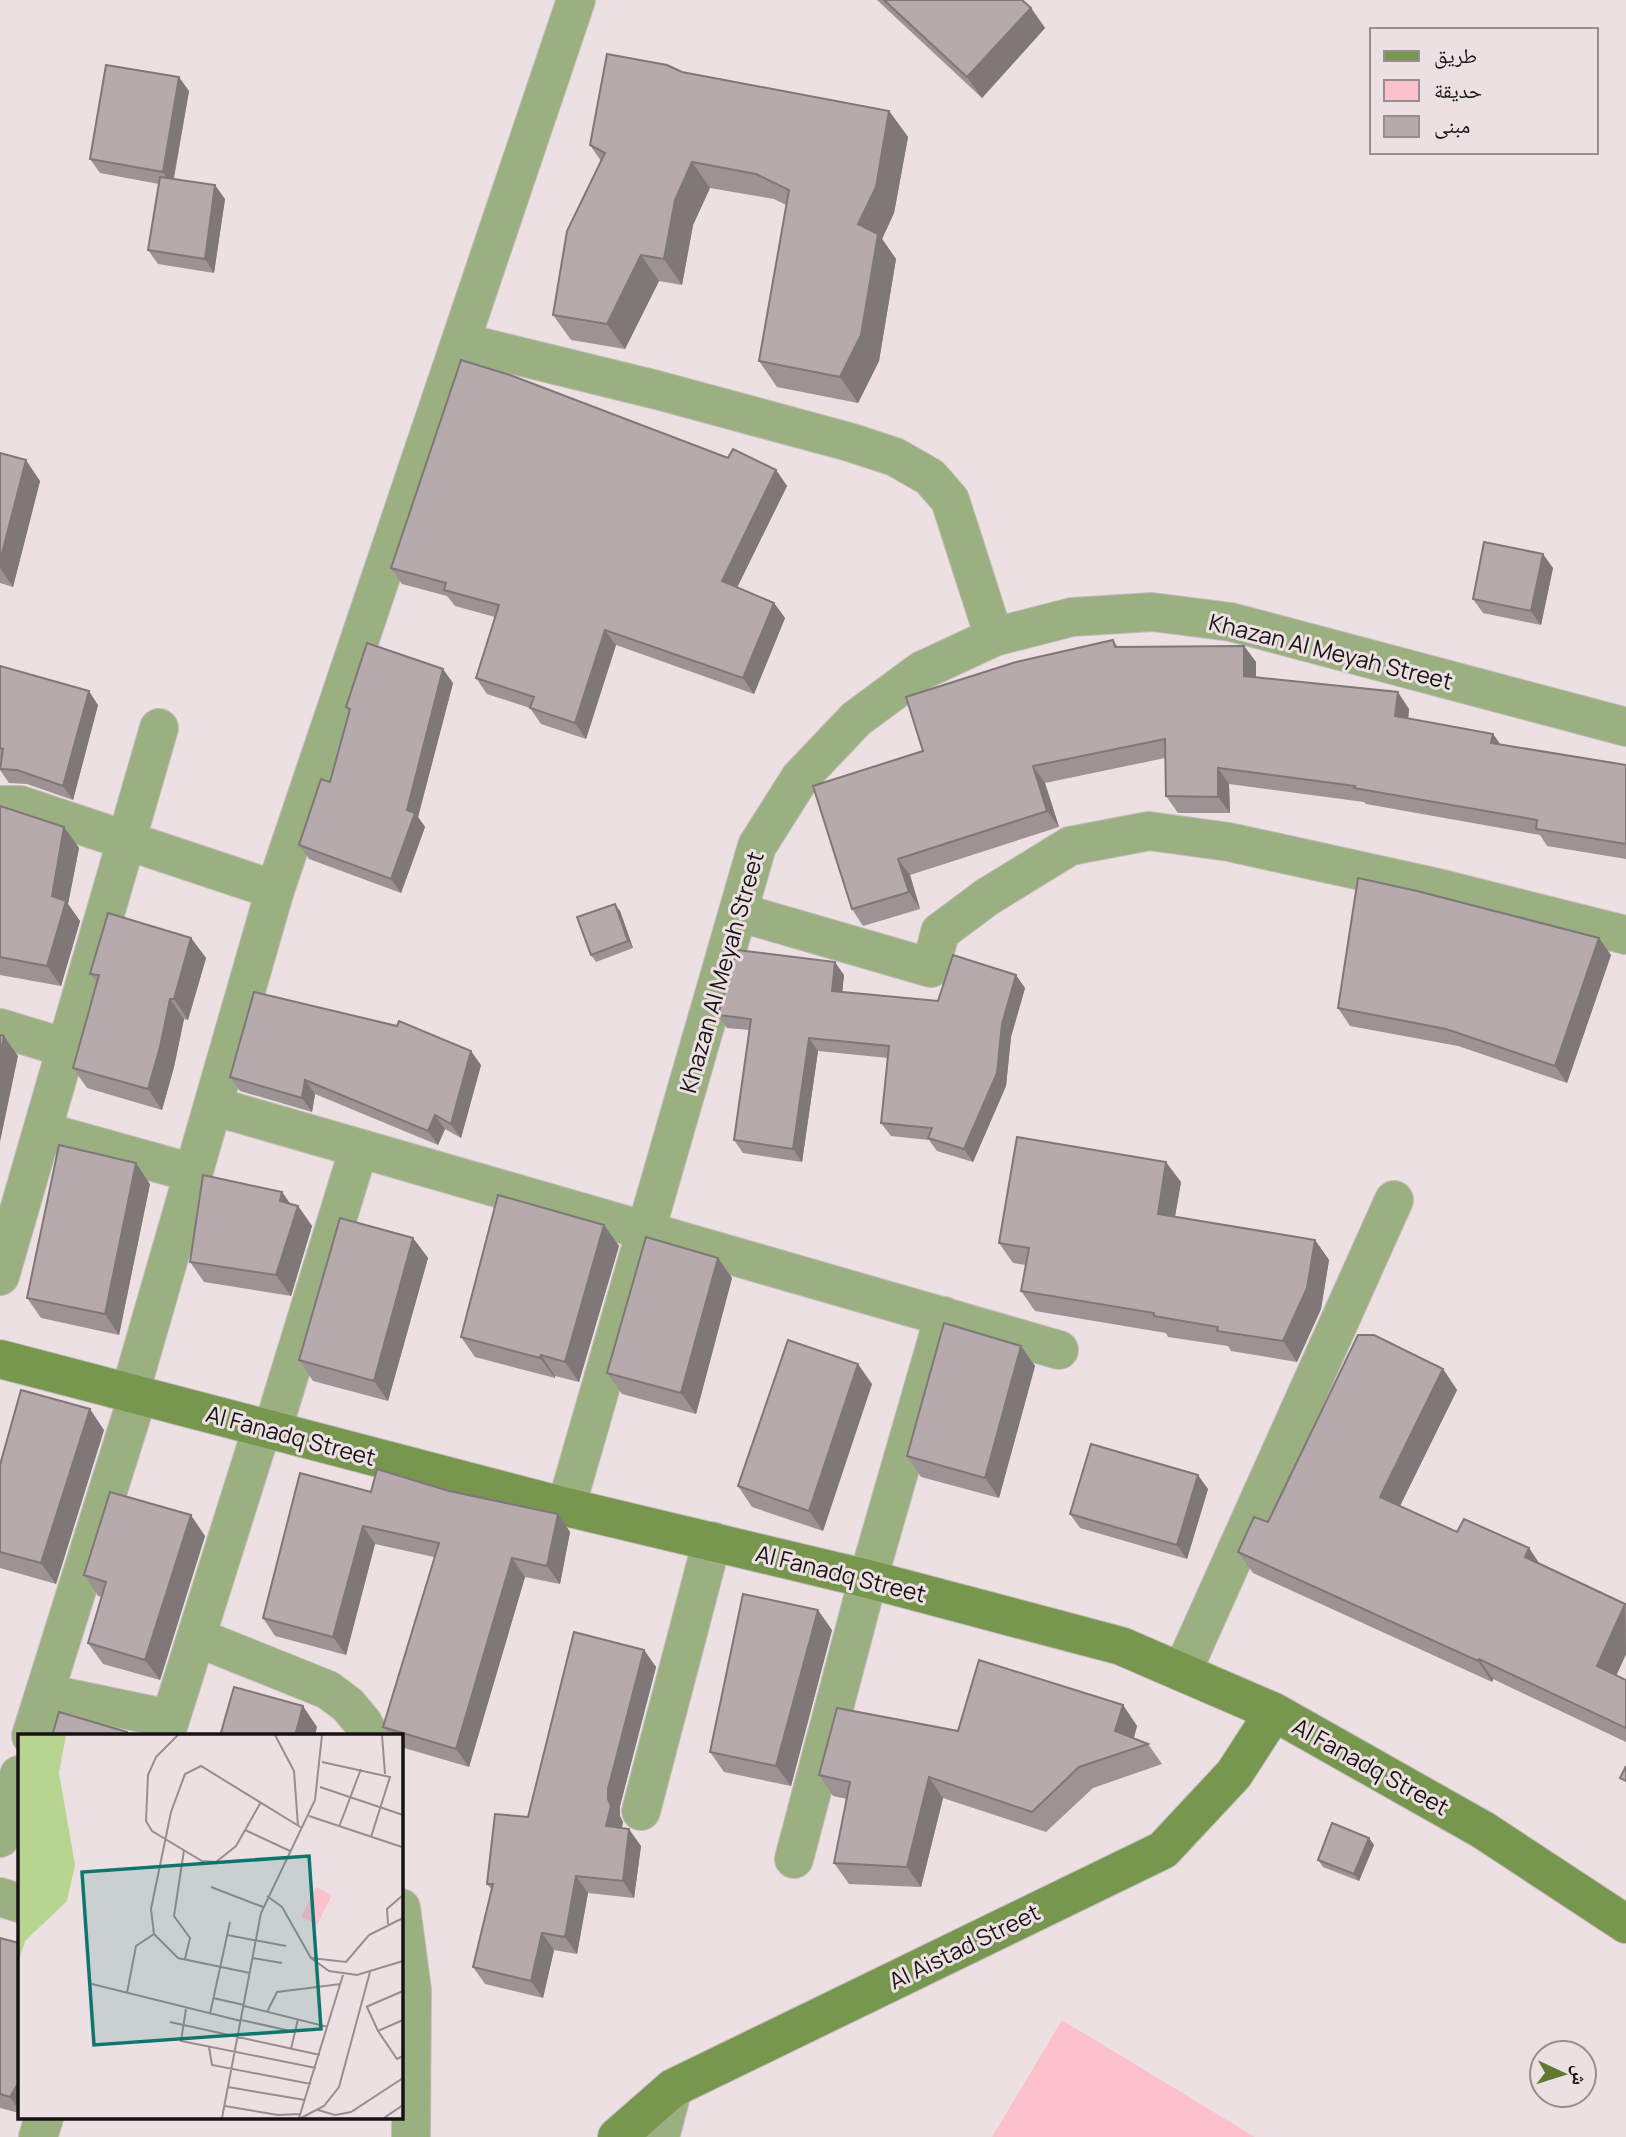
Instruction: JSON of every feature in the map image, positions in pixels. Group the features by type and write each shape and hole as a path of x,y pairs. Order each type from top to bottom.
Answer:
{"street":[{"path":"32,1734 134,1394 193,1173 275,890 576,0"},
{"path":"461,342 657,390 895,457 930,477 950,500 994,637"},
{"name":"Khazan Al Meyah Street","path":"566,1507 757,846 800,778 856,719 921,671 994,637 1072,617 1152,612 1231,622 1626,727"},
{"path":"0,1276 159,728"},
{"path":"0,805 20,805 275,890"},
{"path":"738,912 931,968 940,932 987,897 1070,846 1149,831 1229,842 1434,887 1626,935"},
{"path":"0,1028 66,1048"},
{"path":"213,1106 1059,1350"},
{"path":"42,1130 193,1173"},
{"path":"45,1693 167,1727 359,1148"},
{"path":"1182,1672 1394,1200"},
{"path":"794,1859 868,1579 944,1317"},
{"name":"Al Fanadq Street","path":"0,1359 566,1507 868,1579 1121,1646 1274,1712 1483,1830 1626,1924"},
{"path":"641,1811 712,1541"},
{"path":"196,1637 328,1690 348,1704 369,1734"},
{"name":"Al Aistad Street","path":"617,2137 673,2088 1163,1850 1234,1774 1274,1712"},
{"path":"0,1838 18,1778"},
{"path":"0,1897 18,1903"},
{"path":"402,1915 412,1990 411,2137"},
{"path":"660,2137 673,2088"},
{"path":"38,2137 43,2120"}],"green space":[{"path":"1062,2020 1255,2137 992,2137"}],"building":[{"path":"884,0 1022,0 1031,8 967,77"},
{"path":"607,54 667,65 682,72 889,111 876,187 858,224 878,234 861,335 840,377 759,361 789,190 756,174 692,162 675,200 664,259 641,255 607,324 553,315 567,231 605,153 590,145"},
{"path":"106,65 179,77 163,172 90,159"},
{"path":"160,177 215,185 205,259 148,250"},
{"path":"461,360 510,375 728,458 733,449 776,470 722,581 774,603 743,678 605,630 575,723 530,708 534,697 476,678 499,605 444,590 446,583 391,568"},
{"path":"0,453 26,460 0,561"},
{"path":"1484,542 1543,554 1531,611 1473,599"},
{"path":"1113,640 1115,647 1244,646 1244,676 1398,692 1395,716 1493,734 1491,743 1626,765 1626,844 1536,829 1537,820 1354,788 1355,786 1218,768 1218,797 1166,796 1165,739 1033,766 1047,811 898,859 909,892 852,909 813,786 923,751 906,697 1016,662"},
{"path":"367,643 443,669 407,810 415,813 391,879 299,845 321,779 330,782 350,709 346,707"},
{"path":"0,666 89,691 63,786 17,770 0,769 3,749 0,748"},
{"path":"0,806 64,827 52,896 66,901 47,966 0,957"},
{"path":"1358,878 1599,938 1555,1066 1446,1029 1338,1008"},
{"path":"615,904 628,941 591,955 577,917"},
{"path":"108,913 191,938 174,999 170,999 148,1089 73,1068 99,975 90,974"},
{"path":"737,950 835,962 832,991 938,1001 953,955 1016,975 1002,1024 997,1073 964,1149 928,1138 932,1128 881,1123 889,1046 809,1038 793,1149 734,1140 751,1019 718,1015"},
{"path":"254,992 397,1026 399,1021 471,1051 451,1124 435,1115 428,1131 305,1080 302,1098 230,1077"},
{"path":"0,1035 4,1036 0,1054"},
{"path":"1017,1137 1166,1162 1158,1214 1315,1240 1307,1288 1283,1341 1217,1331 1218,1327 1154,1316 1154,1313 1021,1291 1029,1248 999,1243"},
{"path":"59,1145 136,1163 105,1314 27,1298"},
{"path":"203,1175 282,1192 280,1201 298,1206 276,1275 190,1262"},
{"path":"498,1195 604,1225 565,1362 461,1337"},
{"path":"340,1218 413,1238 374,1381 299,1360"},
{"path":"646,1237 718,1258 681,1393 607,1373"},
{"path":"944,1323 1021,1346 985,1478 907,1456"},
{"path":"1358,1335 1374,1335 1443,1369 1380,1497 1457,1532 1464,1519 1529,1548 1525,1557 1625,1604 1597,1666 1626,1680 1626,1728 1479,1659 1478,1661 1238,1552 1254,1517 1268,1522"},
{"path":"788,1340 858,1364 809,1511 738,1486"},
{"path":"21,1390 90,1409 41,1563 0,1552 0,1465"},
{"path":"1091,1444 1198,1475 1177,1545 1070,1514"},
{"path":"377,1469 449,1491 558,1514 547,1566 512,1558 456,1749 383,1727 439,1543 363,1526 333,1637 263,1618 300,1473 371,1492"},
{"path":"110,1492 191,1515 145,1660 88,1643 106,1582 84,1575"},
{"path":"743,1594 818,1610 776,1766 710,1752"},
{"path":"574,1632 644,1650 608,1789 611,1806 606,1826 629,1829 623,1881 576,1876 565,1937 542,1933 531,1981 473,1967 493,1884 487,1884 495,1814 528,1817"},
{"path":"979,1660 1123,1705 1115,1731 1148,1744 1079,1767 1032,1812 929,1777 907,1867 834,1863 850,1782 819,1775 837,1708 958,1731"},
{"path":"234,1687 303,1706 296,1734 221,1734"},
{"path":"59,1712 127,1732 126,1734 53,1734"},
{"path":"1626,1766 1626,1781 1620,1778"},
{"path":"1332,1823 1369,1838 1354,1874 1318,1860"},
{"path":"0,1938 18,1943 18,2084 10,2097 0,2094"}]}
